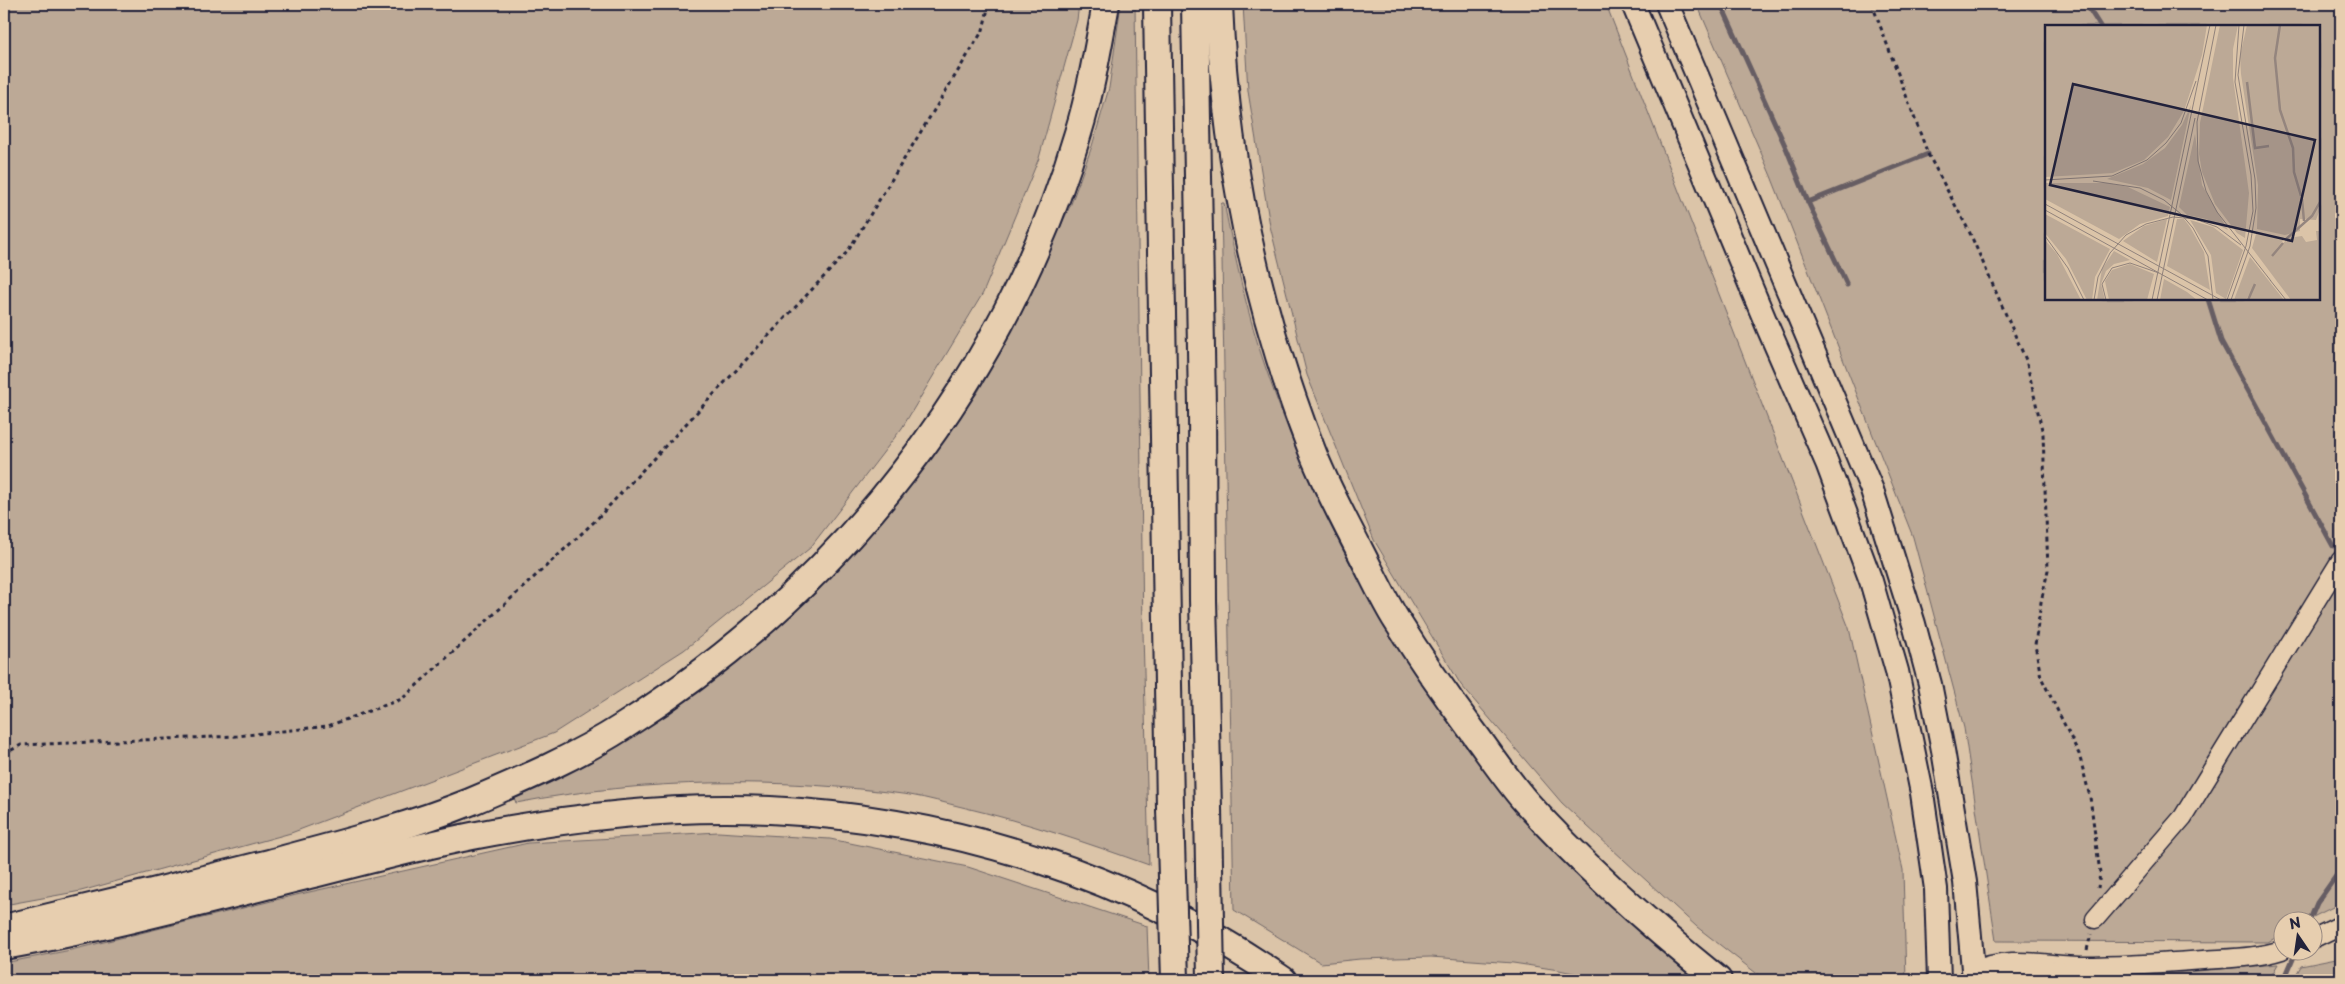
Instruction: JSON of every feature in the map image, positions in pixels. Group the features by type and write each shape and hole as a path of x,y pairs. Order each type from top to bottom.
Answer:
{"highway":[{"path":"4,928 155,892 385,832 467,802 557,763 621,728 729,652 791,598 842,547 883,499 923,447 984,351 1011,301 1043,232 1074,145 1093,78 1106,4"},
{"path":"1157,4 1170,808 1175,980"},
{"path":"1195,4 1202,397 1203,600 1211,980"},
{"path":"1219,4 1223,86 1241,207 1260,290 1277,350 1311,450 1349,530 1395,619 1452,703 1525,801 1598,876 1666,938 1718,980"},
{"path":"4,946 129,919 385,856 496,832 618,814 690,810 769,810 832,815 912,826 993,845 1080,873 1146,900 1219,940 1283,980"}],"main road":[{"path":"1633,4 1769,330 1827,463 1871,581 1897,671 1922,792 1936,889 1939,976 1974,976 1965,882 1943,750 1930,684 1896,564 1872,490 1667,4"}],"street":[{"path":"2095,919 2183,817 2341,560"},
{"path":"2322,934 2341,925"},
{"path":"1974,976 2033,975 2083,966 2174,962 2260,955 2272,952"}],"path":[{"path":"4,754 21,745 237,736 328,726 402,699 594,522 848,251 983,30 989,4"},
{"path":"1872,4 1928,154 1969,231 2026,360 2043,434 2048,570 2035,645 2040,677 2079,754 2090,797 2100,873 2095,919 2083,966"}],"shaded area":[{"path":"4,4 1079,4 1077,20 1039,158 983,293 902,428 810,548 684,650 554,733 291,833 81,891 4,905"},
{"path":"1121,4 1135,4 1143,632 1149,865 1009,819 917,796 861,789 812,785 713,783 614,789 516,803 512,792 630,737 720,676 818,591 978,392 1018,317 1071,204 1092,146 1109,88"},
{"path":"1243,4 1606,4 1849,628 1903,870 1906,980 1765,980 1697,927 1562,803 1461,685 1374,540 1307,375 1270,226 1248,91"},
{"path":"1697,4 2341,4 2341,903 2322,912 2272,912 2272,940 2268,942 1996,941 1964,728 1913,537 1771,176"},
{"path":"1222,203 1224,203 1242,285 1265,366 1299,456 1339,543 1385,625 1436,704 1492,779 1554,849 1622,917 1695,980 1606,980 1513,963 1431,957 1360,959 1321,963 1234,910"},
{"path":"718,832 830,839 968,867 1147,926 1149,980 4,980 4,963 71,950 296,895 528,843"},
{"path":"2341,958 2341,980 2293,980 2301,966"},
{"path":"2278,964 2269,980 2094,980"}],"waterway":[{"path":"1721,4 1787,150 1808,202 1928,154"},
{"path":"2086,4 2099,25"},
{"path":"1808,202 1847,285"},
{"path":"2208,300 2221,341 2333,546"},
{"path":"2313,912 2317,903 2341,869"},
{"path":"2284,980 2292,962"}]}
